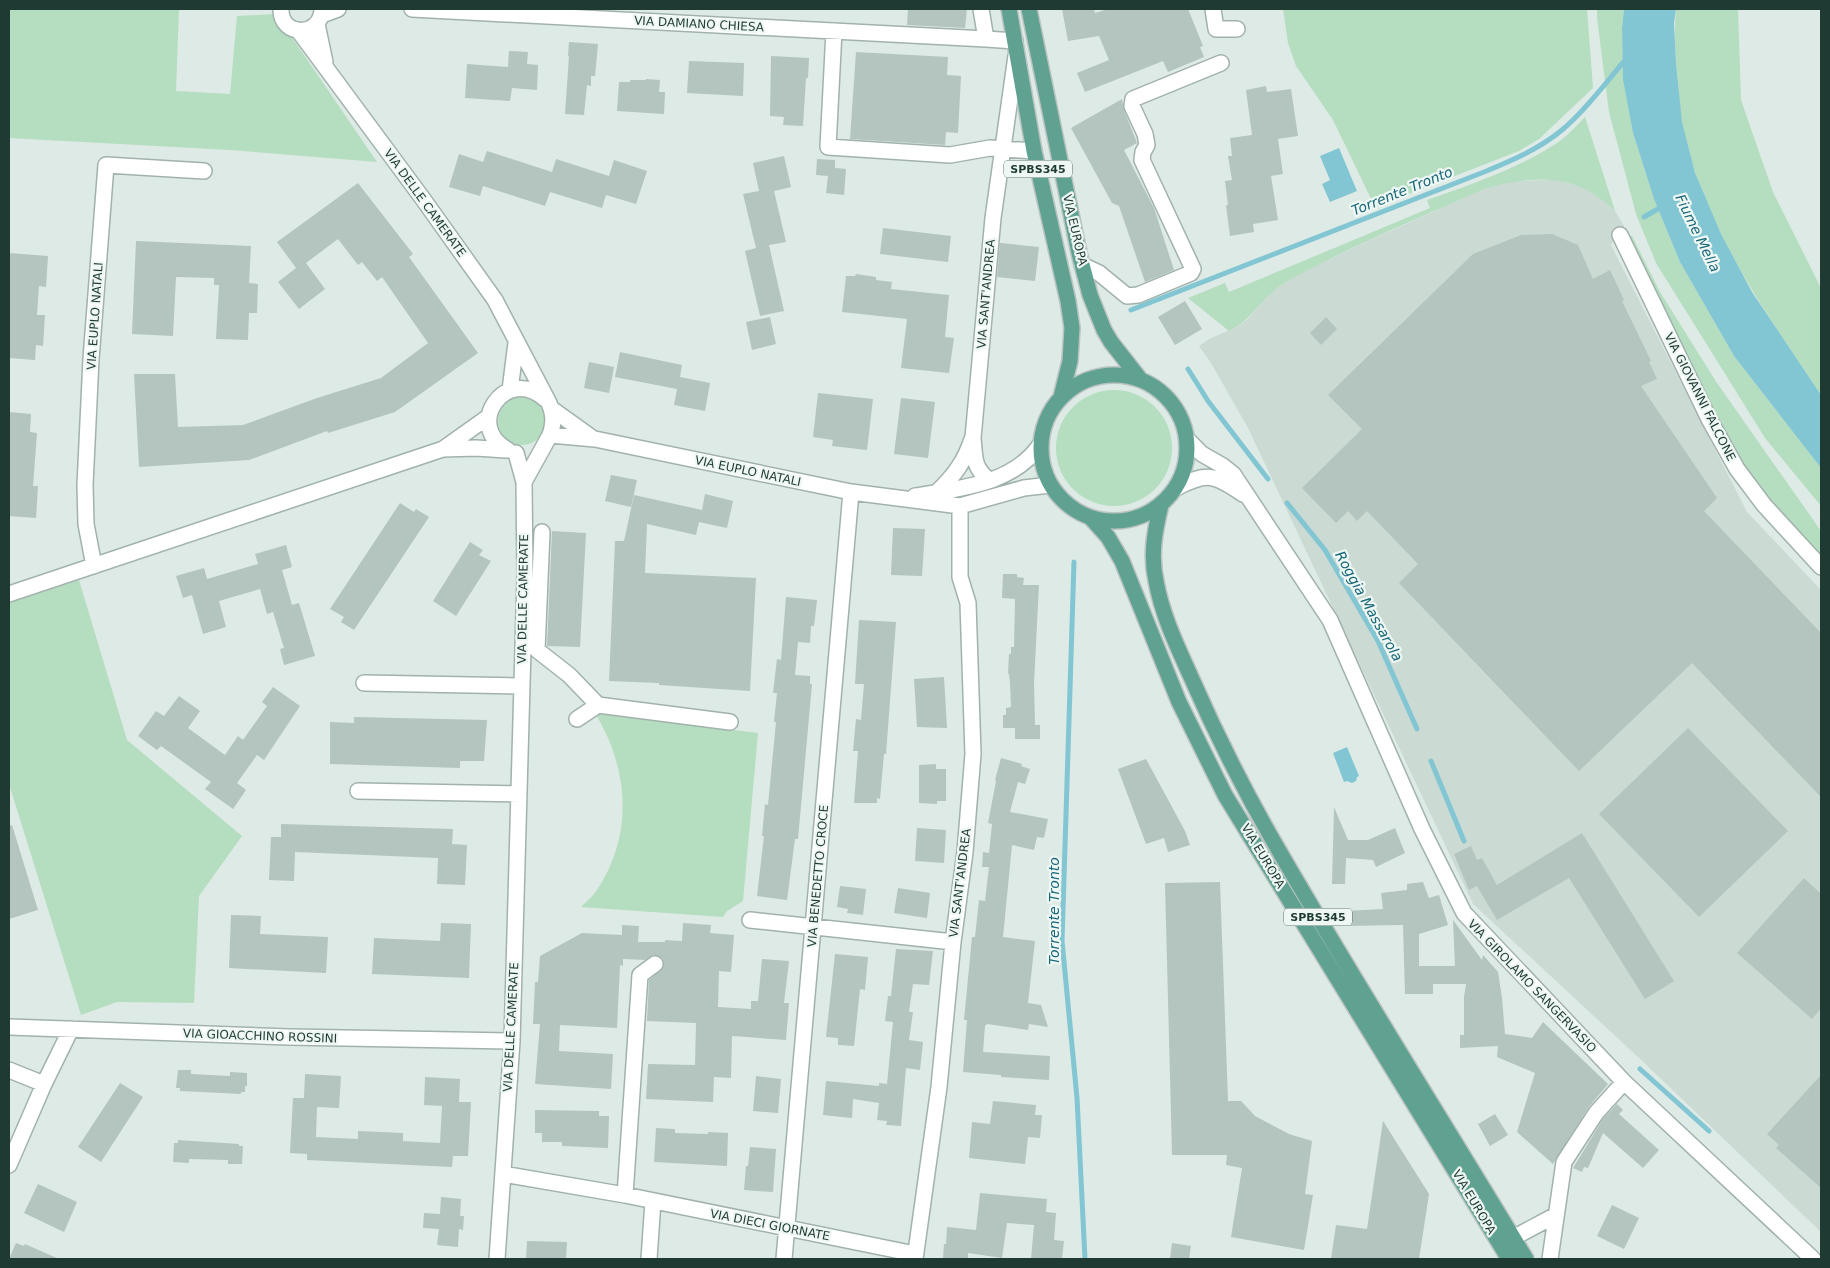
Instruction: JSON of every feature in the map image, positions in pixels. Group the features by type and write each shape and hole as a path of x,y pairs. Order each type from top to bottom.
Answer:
{"main road":[{"name":"VIA EUROPA","path":"1010,9 1034,151 1068,301 1072,328 1070,361 1061,397"},
{"name":"VIA EUROPA","path":"1028,9 1090,296 1104,330 1120,356 1140,379 1163,393 1172,403 1182,420 1187,440 1187,456 1183,472 1176,488 1161,505 1145,514 1127,520 1114,522 1090,517 1067,505 1050,485 1042,466 1040,445 1046,419 1061,397 1078,384 1098,376 1112,375 1140,379"},
{"name":"VIA EUROPA","path":"1161,505 1153,554 1155,578 1160,600 1172,633 1215,732 1252,805 1304,894 1526,1259"},
{"name":"VIA EUROPA","path":"1090,517 1108,537 1122,561 1179,702 1225,795 1510,1259"}],"street":[{"name":"VIA DELLE CAMERATE","path":"281,9 284,21 290,27 298,30 495,300 554,418 548,438 524,482"},
{"path":"298,30 308,30 320,16 338,9"},
{"name":"VIA DAMIANO CHIESA","path":"412,9 986,39"},
{"path":"981,9 986,39 1016,47"},
{"path":"1213,9 1216,29 1237,29"},
{"name":"VIA DELLE CAMERATE","path":"320,16 326,68"},
{"path":"834,31 828,147 950,155 990,148 1034,151"},
{"name":"VIA SANT'ANDREA","path":"989,480 980,474 976,465 973,438 992,218 1016,47"},
{"path":"1082,265 1099,273 1128,296 1138,295 1190,273 1193,269 1142,160 1143,152 1147,145 1145,134 1132,106 1134,99 1221,63"},
{"name":"VIA EUPLO NATALI","path":"94,566 86,524 85,485 91,359 106,165 204,171"},
{"name":"VIA GIOVANNI FALCONE","path":"1620,235 1709,420 1737,469 1764,505 1821,567"},
{"path":"510,390 516,343"},
{"path":"443,450 488,417 495,400 510,390 525,388 539,394 548,404"},
{"name":"VIA EUPLO NATALI","path":"548,404 595,439"},
{"name":"VIA DELLE CAMERATE","path":"488,417 490,430 496,442 511,451 524,482 525,577 512,1041 497,1259"},
{"path":"9,594 443,450 476,448 532,451 548,438"},
{"name":"VIA EUPLO NATALI","path":"548,438 595,439 851,492 960,506 1024,488 1050,485"},
{"name":"VIA SANT'ANDREA","path":"937,492 959,468 973,438"},
{"name":"VIA GIROLAMO SANGERVASIO","path":"1187,440 1202,454 1233,474 1330,620 1422,828 1464,913 1624,1082 1813,1259"},
{"name":"VIA EUPLO NATALI","path":"902,498 937,492 1005,475 1032,457 1040,445"},
{"name":"VIA GIROLAMO SANGERVASIO","path":"1176,488 1194,478 1213,477 1231,485 1247,496"},
{"name":"VIA BENEDETTO CROCE","path":"784,1259 851,492"},
{"name":"VIA SANT'ANDREA","path":"915,1256 939,1087 953,942 965,852 973,754 968,603 960,577 960,506"},
{"name":"VIA DELLE CAMERATE","path":"542,532 537,650 570,675 598,705"},
{"path":"364,683 521,686"},
{"path":"576,719 598,705 730,722"},
{"path":"358,791 519,794"},
{"path":"750,920 953,942"},
{"path":"625,1195 640,975 654,964"},
{"name":"VIA GIOACCHINO ROSSINI","path":"9,1027 289,1037 512,1041"},
{"path":"9,1165 44,1084 71,1029"},
{"path":"9,1070 44,1084"},
{"path":"1550,1259 1564,1162 1596,1113 1624,1082"},
{"name":"VIA DIECI GIORNATE","path":"503,1174 625,1195 915,1256"},
{"path":"649,1259 653,1201"},
{"path":"1513,1238 1556,1215"}],"shaded area":[{"path":"1552,179 1581,186 1602,199 1615,211 1624,226 1611,245 1747,512 1821,590 1821,1232 1638,1057 1473,904 1248,428 1211,363 1199,346 1209,339 1237,327 1248,319 1271,291 1307,270 1355,247 1484,189 1508,182"}],"green space":[{"path":"9,9 179,9 176,91 230,94 237,16 276,14 377,162 230,150 9,138"},
{"path":"1283,9 1587,9 1593,88 1539,139 1519,151 1375,207 1333,120 1296,66 1288,43"},
{"path":"1597,9 1624,9 1622,28 1623,80 1633,133 1654,199 1680,262 1734,356 1821,468 1821,506 1765,438 1656,263 1636,214 1609,112"},
{"path":"1676,9 1738,9 1741,100 1773,192 1821,288 1821,395 1757,299 1720,231 1704,196 1691,160 1681,118 1676,54"},
{"path":"1585,117 1615,211 1600,198 1585,189 1569,183 1554,180 1537,180 1503,184 1484,189 1357,246 1307,271 1276,289 1251,315 1229,331 1188,298 1225,283 1229,292 1430,208 1427,200 1495,175 1545,151 1560,141"},
{"path":"1627,236 1632,236 1660,292 1717,383 1821,531 1821,556 1766,495 1720,430"},
{"path":"1114,390 1136,394 1155,407 1168,426 1172,448 1168,470 1155,489 1136,502 1114,506 1092,502 1073,489 1060,470 1056,448 1060,426 1073,407 1092,394"},
{"path":"522,397 531,399 539,404 544,412 546,421 544,430 539,438 531,443 522,445 513,443 505,438 500,430 498,421 500,412 505,404 513,399"},
{"path":"79,580 127,740 242,836 199,896 194,1003 117,1002 81,1015 9,784 9,603"},
{"path":"595,713 758,733 743,901 727,911 723,917 581,907 595,892 609,869 617,847 622,824 623,802 615,756"}],"water":[{"name":"Fiume Mella","path":"1624,9 1676,9 1674,23 1676,63 1682,122 1695,173 1721,234 1752,292 1821,395 1821,468 1734,356 1680,262 1654,199 1633,133 1623,80 1622,28"},
{"path":"1339,148 1357,191 1330,202 1322,184 1330,180 1320,156"},
{"path":"1347,747 1359,776 1352,783 1344,782 1333,753"}],"building":[{"path":"908,9 967,9 965,28 907,25"},
{"path":"1062,9 1094,9 1095,13 1108,9 1188,9 1203,46 1200,47 1204,57 1168,72 1163,61 1085,92 1077,73 1109,60 1099,36 1068,41"},
{"path":"569,42 598,44 595,76 591,76 591,86 587,85 584,115 565,114"},
{"path":"509,51 528,52 527,64 538,65 537,90 512,88 510,101 465,98 467,64 508,67"},
{"path":"856,52 948,57 947,75 961,76 958,133 946,132 945,145 850,139"},
{"path":"771,56 809,58 803,126 783,125 784,117 770,116"},
{"path":"689,61 744,63 743,96 687,93"},
{"path":"646,79 660,80 659,92 665,92 664,114 617,111 619,82"},
{"path":"1266,86 1267,92 1291,89 1298,136 1278,139 1283,174 1271,176 1278,220 1253,224 1254,232 1230,236 1225,181 1232,180 1228,156 1232,156 1230,138 1252,135 1246,90"},
{"path":"1122,99 1124,110 1137,143 1124,150 1154,208 1174,270 1145,282 1119,206 1112,203 1071,128"},
{"path":"487,151 552,172 556,159 609,176 614,160 647,171 636,204 606,195 602,208 550,192 545,206 483,186 480,196 449,187 459,154 483,162"},
{"path":"784,156 791,187 774,191 786,242 769,245 784,311 760,316 745,251 756,248 743,194 759,191 753,163"},
{"path":"817,159 835,160 835,168 846,169 844,195 826,193 828,176 816,175"},
{"path":"358,183 413,254 409,257 478,353 395,412 328,433 327,431 249,460 139,467 134,374 175,374 178,427 243,425 317,398 381,378 428,343 382,277 377,281 362,262 358,265 338,239 306,263 325,289 299,309 278,282 296,268 277,242"},
{"path":"883,228 951,236 948,262 880,254"},
{"path":"1552,234 1578,245 1593,279 1610,270 1624,300 1622,301 1651,361 1649,362 1657,379 1641,386 1717,498 1704,511 1821,633 1821,797 1692,663 1579,771 1399,583 1418,564 1367,511 1357,521 1348,511 1336,523 1302,488 1362,429 1328,395 1473,254 1521,235"},
{"path":"136,241 251,246 249,283 258,284 257,313 249,313 248,340 216,339 219,285 214,285 214,278 176,277 173,336 132,334"},
{"path":"1000,243 1039,247 1035,281 997,277"},
{"path":"9,253 48,256 46,287 39,286 37,315 45,315 43,346 36,345 35,360 9,358"},
{"path":"856,274 876,277 876,280 892,282 891,289 949,295 945,337 954,338 949,373 901,368 907,319 842,312 846,276 855,276"},
{"path":"1185,301 1202,329 1175,345 1158,317"},
{"path":"770,317 776,344 752,350 746,322"},
{"path":"1326,317 1337,329 1321,345 1310,333"},
{"path":"620,352 682,365 680,377 710,383 705,411 674,405 677,389 615,377"},
{"path":"589,362 614,367 609,393 584,388"},
{"path":"818,393 873,399 867,450 832,446 833,440 813,437"},
{"path":"901,398 935,402 928,458 894,454"},
{"path":"9,412 31,414 30,432 37,433 33,486 38,486 36,518 9,516"},
{"path":"611,475 637,480 631,507 605,501"},
{"path":"705,494 733,501 727,528 699,522 696,535 647,524 645,573 756,578 750,691 659,685 659,683 609,681 615,541 624,541 634,495 702,510"},
{"path":"400,503 414,512 416,509 429,517 354,630 341,622 344,617 330,609"},
{"path":"893,528 925,529 922,576 891,575"},
{"path":"552,531 586,533 580,647 547,646"},
{"path":"470,542 483,550 479,555 491,561 456,616 433,601"},
{"path":"286,545 292,567 282,570 292,605 299,603 315,656 284,665 280,649 284,648 273,612 267,614 260,589 219,601 226,627 203,634 192,595 183,598 176,576 204,568 207,579 258,564 255,554"},
{"path":"1003,574 1017,574 1017,577 1024,578 1023,585 1039,585 1034,683 1035,725 1040,725 1040,739 1015,739 1015,728 1003,728 1003,715 1006,715 1006,708 1011,707 1008,674 1009,654 1011,654 1011,647 1014,647 1015,599 1002,598"},
{"path":"786,597 817,600 814,626 811,626 810,643 798,642 795,675 810,676 810,684 812,684 798,839 795,839 787,900 757,896 764,836 762,836 765,804 768,805 776,722 774,722 777,693 773,693 777,659 781,660"},
{"path":"859,620 896,622 886,754 884,754 880,799 877,798 877,803 854,803 858,751 853,751 856,719 861,720 864,684 855,684"},
{"path":"944,677 947,728 917,727 914,679"},
{"path":"273,687 300,706 264,760 257,755 237,783 246,790 233,809 205,789 211,782 161,746 157,750 138,736 156,711 164,716 179,696 200,711 188,728 225,755 238,736 243,740 267,706 262,702"},
{"path":"354,717 487,720 484,761 460,761 460,768 330,764 330,722 354,723"},
{"path":"1688,728 1788,831 1699,917 1599,814"},
{"path":"1001,758 1022,764 1021,766 1030,769 1025,784 1018,782 1010,812 1048,819 1044,838 1037,837 1034,850 1012,845 1003,937 1035,941 1028,1003 1041,1005 1048,1027 1029,1024 1028,1030 987,1024 985,1026 983,1052 1050,1056 1049,1080 963,1072 967,1020 964,1020 972,937 975,937 979,900 985,901 989,867 982,867 983,852 989,853 992,824 988,823 995,780"},
{"path":"1146,759 1185,831 1190,845 1168,852 1164,838 1146,844 1118,769"},
{"path":"936,764 936,769 946,769 946,801 937,801 937,804 919,803 919,765"},
{"path":"1334,807 1348,840 1368,840 1395,828 1405,853 1376,867 1373,860 1346,858 1345,884 1332,884"},
{"path":"281,824 453,829 452,844 467,845 465,885 437,884 438,858 295,852 294,881 269,880 271,837 281,837"},
{"path":"12,825 38,910 9,919 9,826"},
{"path":"917,828 946,830 944,863 915,861"},
{"path":"1582,833 1674,981 1645,999 1569,878 1497,920 1477,886 1469,890 1454,854 1471,846 1477,860 1482,858 1497,885"},
{"path":"1804,878 1821,894 1821,1008 1812,1019 1737,953"},
{"path":"1220,882 1228,1101 1241,1101 1255,1116 1289,1134 1312,1141 1305,1194 1313,1195 1304,1250 1231,1237 1242,1168 1226,1165 1227,1155 1172,1155 1165,883"},
{"path":"1423,882 1429,898 1439,895 1448,925 1419,934 1419,966 1455,966 1453,920 1482,960 1483,955 1498,972 1505,1034 1532,1038 1543,1022 1608,1084 1588,1108 1553,1164 1517,1132 1535,1073 1497,1057 1498,1046 1460,1048 1460,1035 1464,1035 1466,984 1433,984 1433,994 1405,994 1403,925 1344,926 1344,911 1383,909 1381,893 1407,890 1407,884"},
{"path":"840,886 866,889 863,915 847,913 848,909 837,907"},
{"path":"898,888 930,893 927,918 894,913"},
{"path":"231,915 261,916 260,934 328,937 326,973 229,968"},
{"path":"441,923 471,924 469,978 372,974 374,938 440,941"},
{"path":"683,923 711,925 710,933 734,935 731,972 719,971 718,1007 751,1009 751,1001 758,1001 762,959 789,961 784,1003 789,1003 786,1040 732,1036 731,1078 714,1077 713,1102 646,1099 648,1064 695,1065 696,1023 647,1021 649,980 663,968 663,959 654,955 645,960 623,959 623,966 620,965 617,1028 560,1025 559,1051 613,1054 611,1089 535,1084 540,1024 533,1024 535,982 538,982 540,956 582,933 622,935 622,925 639,926 638,942 682,941"},
{"path":"896,949 933,951 929,985 913,984 909,1012 913,1012 909,1040 923,1042 920,1070 906,1068 901,1126 886,1125 887,1121 877,1120 879,1103 853,1099 852,1118 823,1115 826,1081 879,1086 879,1083 887,1084 893,1022 885,1021 888,996 891,996"},
{"path":"835,954 868,957 865,990 860,989 854,1046 838,1045 838,1038 826,1037"},
{"path":"178,1070 191,1070 191,1074 230,1076 230,1072 247,1073 247,1086 245,1086 245,1092 241,1092 241,1094 180,1091 180,1088 176,1088"},
{"path":"305,1074 341,1076 339,1108 317,1107 316,1137 358,1139 358,1131 403,1133 403,1141 440,1143 442,1106 424,1105 425,1077 460,1079 459,1102 471,1102 468,1156 453,1156 452,1167 307,1160 307,1154 290,1153 293,1098 304,1098"},
{"path":"1821,1075 1821,1188 1776,1148 1779,1145 1767,1134"},
{"path":"756,1076 781,1079 778,1113 753,1111"},
{"path":"120,1083 143,1097 101,1162 78,1147"},
{"path":"993,1101 1036,1105 1035,1115 1042,1115 1040,1138 1028,1137 1025,1164 969,1158 972,1122 990,1124"},
{"path":"1617,1104 1623,1110 1619,1114 1659,1150 1643,1168 1603,1133 1588,1168 1584,1167 1582,1172 1573,1168 1603,1119"},
{"path":"535,1110 599,1111 599,1116 609,1116 608,1148 562,1146 562,1142 542,1142 542,1133 535,1133"},
{"path":"1495,1114 1508,1135 1490,1146 1478,1124"},
{"path":"1383,1121 1429,1194 1419,1259 1331,1259 1336,1225 1367,1229"},
{"path":"656,1128 675,1129 675,1133 728,1133 727,1166 654,1162"},
{"path":"178,1140 239,1144 239,1146 243,1146 242,1164 228,1164 228,1160 189,1159 189,1163 173,1162 174,1143 178,1143"},
{"path":"750,1147 776,1149 773,1192 744,1190"},
{"path":"38,1184 77,1202 64,1232 24,1213"},
{"path":"980,1193 1047,1199 1046,1212 1056,1213 1054,1240 1064,1241 1062,1259 1031,1259 1034,1225 1007,1223 1002,1258 968,1253 968,1259 943,1259 947,1227 976,1230"},
{"path":"441,1197 461,1199 460,1216 464,1216 463,1230 459,1229 458,1247 437,1245 439,1229 423,1228 424,1213 440,1214"},
{"path":"1612,1205 1639,1218 1624,1249 1597,1236"},
{"path":"527,1241 567,1242 566,1259 526,1259"},
{"path":"16,1243 24,1246 25,1244 59,1259 9,1259"},
{"path":"1172,1243 1191,1246 1189,1259 1170,1259"}],"waterway":[{"name":"Torrente Tronto","path":"1131,310 1484,172 1525,154 1553,137 1571,122 1588,105 1627,58"},
{"path":"1644,217 1663,206"},
{"name":"Roggia Massarola","path":"1188,369 1208,401 1268,479"},
{"name":"Roggia Massarola","path":"1287,503 1325,550 1378,641 1417,729"},
{"name":"Torrente Tronto","path":"1074,562 1062,941 1077,1098 1085,1259"},
{"name":"Roggia Massarola","path":"1431,761 1464,841"},
{"name":"Roggia Massarola","path":"1640,1069 1709,1131"}]}
